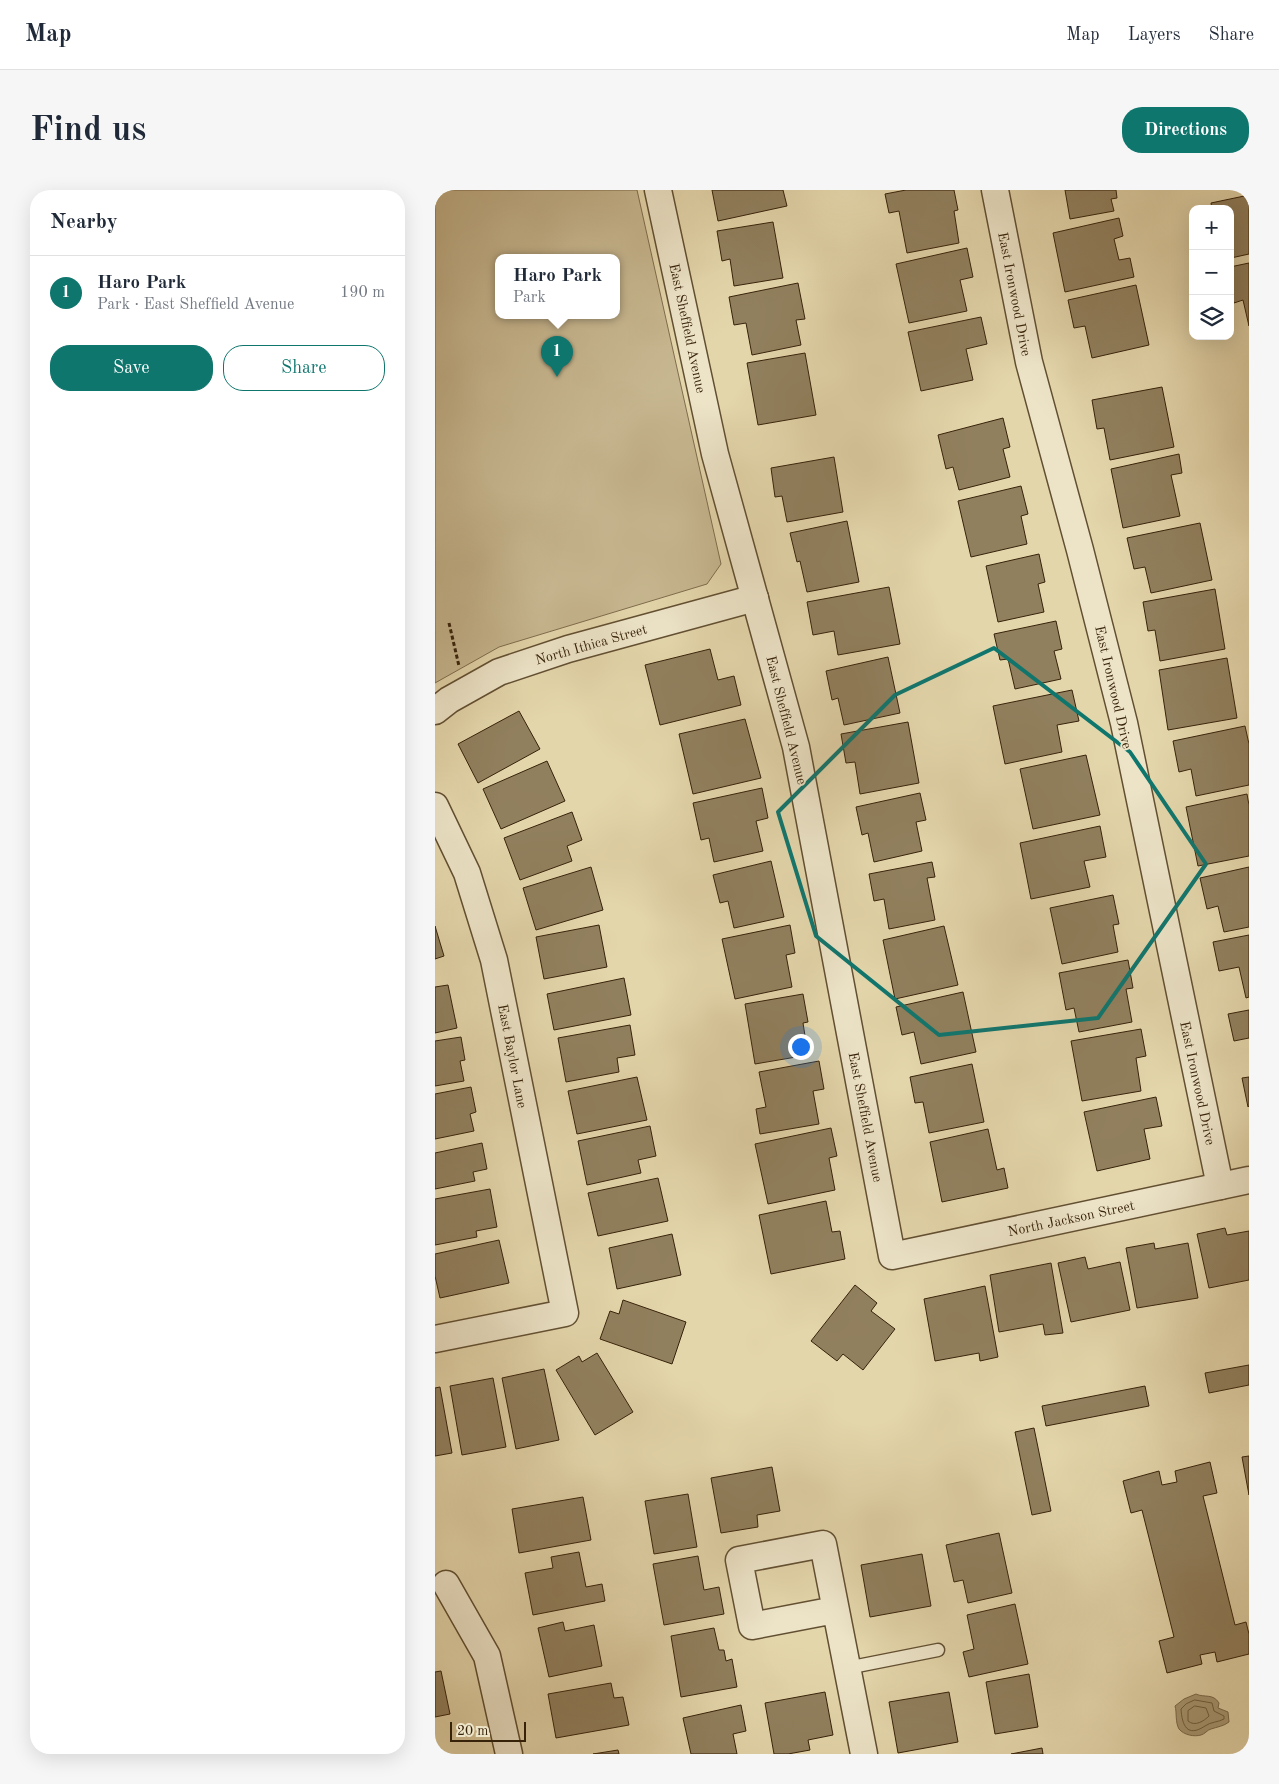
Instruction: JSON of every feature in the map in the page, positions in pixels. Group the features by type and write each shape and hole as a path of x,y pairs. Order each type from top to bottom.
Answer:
{"street":[{"name":"East Sheffield Avenue","path":"658,190 715,454 796,747 892,1256"},
{"name":"East Ironwood Drive","path":"995,190 1029,362 1081,550 1124,723 1220,1186"},
{"name":"North Ithica Street","path":"435,711 499,672 568,649 755,598"},
{"name":"East Baylor Lane","path":"435,806 467,872 494,960 565,1314 435,1339"},
{"name":"North Jackson Street","path":"892,1256 1249,1180"},
{"path":"446,1584 487,1656 509,1754"},
{"path":"835,1610 864,1754"}],"lane":[{"path":"847,1668 938,1650"}],"path":[{"path":"449,623 465,691"}],"highlighted area":[{"path":"994,648 1130,752 1206,864 1098,1018 939,1035 816,936 778,812 895,695"}],"shaded area":[{"path":"435,190 637,190 721,564 707,584 499,647 435,683"}],"water":[{"path":"1196,1694 1217,1700 1219,1703 1218,1708 1228,1712 1229,1722 1198,1736 1189,1735 1181,1731 1177,1723 1175,1706 1184,1699"}],"building":[{"path":"712,190 783,190 787,206 718,221"},
{"path":"906,190 954,190 958,210 954,211 959,243 907,253 899,211 889,213 885,194"},
{"path":"1065,190 1116,190 1117,198 1111,199 1114,211 1070,219"},
{"path":"1249,195 1249,254 1234,257 1234,205 1211,205 1211,203"},
{"path":"1119,218 1123,236 1114,239 1119,260 1130,258 1134,277 1065,292 1053,233"},
{"path":"773,222 783,278 734,286 730,259 722,261 717,231"},
{"path":"967,248 973,277 960,280 967,311 909,323 896,264"},
{"path":"1249,263 1249,326 1243,300 1234,303 1234,266"},
{"path":"798,283 805,319 796,320 801,345 752,355 746,323 734,325 729,297"},
{"path":"1136,285 1149,345 1092,358 1085,326 1074,328 1068,300"},
{"path":"981,317 987,344 966,349 973,380 921,391 908,332"},
{"path":"805,353 816,415 758,425 747,363"},
{"path":"1162,387 1174,447 1110,460 1104,428 1097,429 1092,400"},
{"path":"1003,418 1010,447 1003,449 1010,477 959,490 953,467 946,469 938,435"},
{"path":"1179,454 1182,473 1171,475 1180,516 1123,528 1111,469"},
{"path":"834,457 843,512 787,522 782,496 775,497 771,468"},
{"path":"1021,486 1028,514 1021,516 1027,544 971,557 958,501"},
{"path":"847,521 859,582 807,592 800,561 797,562 790,533"},
{"path":"1200,523 1212,580 1151,593 1145,567 1134,569 1127,538"},
{"path":"1039,554 1045,582 1038,584 1044,612 998,622 986,566"},
{"path":"889,587 900,644 838,655 834,631 813,635 807,602"},
{"path":"1215,589 1225,649 1160,661 1155,630 1148,631 1143,602"},
{"path":"1056,621 1062,649 1054,651 1061,679 1015,689 1008,659 1000,660 994,634"},
{"path":"710,649 718,680 734,676 741,705 660,725 645,665"},
{"path":"888,657 900,713 844,725 838,698 832,700 826,671"},
{"path":"1227,658 1237,718 1168,730 1159,670"},
{"path":"1072,690 1079,721 1057,725 1062,752 1005,764 993,706"},
{"path":"519,711 540,749 478,783 458,744"},
{"path":"745,719 761,778 693,794 679,734"},
{"path":"908,722 919,783 860,794 855,762 846,763 841,734"},
{"path":"1245,726 1249,744 1249,785 1196,796 1191,769 1179,772 1173,741"},
{"path":"1086,755 1100,815 1033,829 1020,769"},
{"path":"547,761 565,801 501,829 483,789"},
{"path":"762,788 768,818 756,821 763,851 714,862 709,838 701,840 693,803"},
{"path":"920,793 926,820 916,822 922,851 874,862 868,833 862,835 856,807"},
{"path":"1247,794 1249,805 1249,856 1198,866 1186,807"},
{"path":"572,812 582,840 567,846 572,861 520,880 504,838"},
{"path":"1100,826 1106,857 1084,861 1090,887 1031,899 1020,843"},
{"path":"771,861 784,917 734,928 728,901 720,903 713,875"},
{"path":"932,862 935,877 927,878 935,920 889,929 884,899 874,901 869,874"},
{"path":"591,867 603,910 536,930 523,888"},
{"path":"1249,867 1249,927 1224,932 1218,906 1207,909 1200,878"},
{"path":"1113,895 1119,924 1113,925 1118,952 1062,964 1050,908"},
{"path":"599,925 607,967 544,979 536,937"},
{"path":"790,925 795,953 786,955 792,987 735,999 722,939"},
{"path":"435,926 444,956 435,959"},
{"path":"944,926 958,985 895,999 883,940"},
{"path":"1249,935 1249,997 1246,998 1239,967 1219,971 1213,942"},
{"path":"1128,960 1133,988 1126,989 1132,1022 1079,1032 1074,1008 1066,1010 1059,973"},
{"path":"624,978 631,1015 554,1030 547,994"},
{"path":"448,985 457,1028 435,1033 435,987"},
{"path":"963,992 976,1052 921,1064 914,1032 902,1035 896,1007"},
{"path":"803,994 808,1022 803,1023 808,1055 755,1064 745,1004"},
{"path":"1249,1010 1249,1038 1234,1041 1228,1014"},
{"path":"630,1025 635,1055 617,1058 619,1072 566,1082 558,1038"},
{"path":"1141,1029 1146,1056 1136,1058 1141,1091 1082,1101 1071,1041"},
{"path":"461,1037 465,1060 460,1061 464,1081 435,1086 435,1041"},
{"path":"819,1061 824,1089 813,1091 819,1124 760,1134 756,1109 766,1107 759,1072"},
{"path":"972,1064 984,1122 929,1133 923,1102 915,1103 910,1077"},
{"path":"637,1077 647,1120 577,1134 568,1091"},
{"path":"1249,1077 1249,1106 1248,1107 1242,1078"},
{"path":"471,1087 476,1112 470,1114 474,1131 435,1139 435,1094"},
{"path":"1156,1097 1162,1126 1144,1129 1150,1159 1097,1171 1084,1112"},
{"path":"650,1126 656,1156 638,1160 641,1173 587,1185 578,1141"},
{"path":"831,1128 837,1156 829,1158 835,1190 768,1204 755,1144"},
{"path":"988,1129 997,1170 1004,1168 1008,1188 942,1202 930,1142"},
{"path":"482,1143 487,1169 473,1172 475,1181 435,1189 435,1153"},
{"path":"658,1178 668,1221 598,1236 588,1193"},
{"path":"490,1189 497,1227 476,1231 477,1237 435,1245 435,1199"},
{"path":"826,1201 832,1232 840,1231 845,1259 771,1274 759,1215"},
{"path":"1225,1228 1227,1235 1249,1231 1249,1280 1209,1288 1197,1234"},
{"path":"672,1234 681,1275 617,1289 609,1248"},
{"path":"499,1240 509,1283 440,1298 435,1276 435,1254"},
{"path":"1154,1243 1155,1249 1188,1243 1198,1298 1137,1308 1126,1248"},
{"path":"1085,1257 1088,1269 1120,1262 1130,1310 1071,1322 1058,1263"},
{"path":"1051,1263 1063,1333 1045,1335 1043,1324 999,1332 990,1275"},
{"path":"855,1285 877,1303 871,1311 895,1329 863,1370 843,1354 837,1361 811,1341"},
{"path":"985,1286 998,1357 980,1361 979,1353 935,1361 924,1299"},
{"path":"623,1300 686,1322 672,1364 600,1339 610,1311 619,1314"},
{"path":"597,1353 633,1412 595,1435 556,1370 579,1356 582,1362"},
{"path":"1249,1365 1249,1385 1209,1393 1205,1373"},
{"path":"544,1369 559,1440 516,1449 502,1378"},
{"path":"493,1378 506,1447 462,1455 450,1386"},
{"path":"1145,1386 1149,1406 1046,1426 1042,1406"},
{"path":"440,1387 452,1453 435,1456 435,1388"},
{"path":"1034,1428 1051,1511 1032,1515 1015,1432"},
{"path":"1249,1456 1249,1495 1242,1457"},
{"path":"1210,1462 1217,1493 1203,1496 1235,1625 1246,1622 1249,1634 1249,1654 1217,1662 1215,1652 1200,1655 1202,1664 1167,1673 1159,1641 1174,1637 1142,1510 1131,1513 1123,1481 1159,1471 1162,1485 1177,1482 1175,1471"},
{"path":"772,1467 780,1511 757,1515 758,1527 721,1533 711,1478"},
{"path":"688,1494 697,1547 654,1554 645,1501"},
{"path":"583,1497 591,1540 519,1553 512,1509"},
{"path":"999,1533 1012,1593 968,1603 963,1580 954,1582 946,1545"},
{"path":"579,1552 586,1587 602,1584 605,1601 533,1615 525,1573 553,1568 551,1557"},
{"path":"922,1554 931,1606 870,1617 861,1565"},
{"path":"698,1556 704,1590 719,1587 724,1614 664,1625 653,1564"},
{"path":"1015,1604 1028,1664 969,1677 963,1652 974,1649 967,1615"},
{"path":"563,1622 565,1631 594,1625 602,1666 549,1677 538,1628"},
{"path":"714,1628 719,1650 724,1650 726,1661 732,1659 737,1687 681,1697 671,1636"},
{"path":"441,1671 450,1714 435,1717 435,1672"},
{"path":"1029,1674 1038,1727 995,1734 986,1682"},
{"path":"611,1683 614,1698 623,1697 629,1725 556,1738 548,1694"},
{"path":"825,1692 833,1735 808,1740 810,1750 788,1754 774,1754 765,1703"},
{"path":"949,1692 958,1742 898,1753 889,1702"},
{"path":"741,1705 746,1731 733,1734 737,1754 691,1754 683,1718"},
{"path":"1042,1748 1043,1754 1011,1754"},
{"path":"618,1750 619,1754 593,1754"}],"place":[{"name":"Haro Park","path":"557,377"}]}
